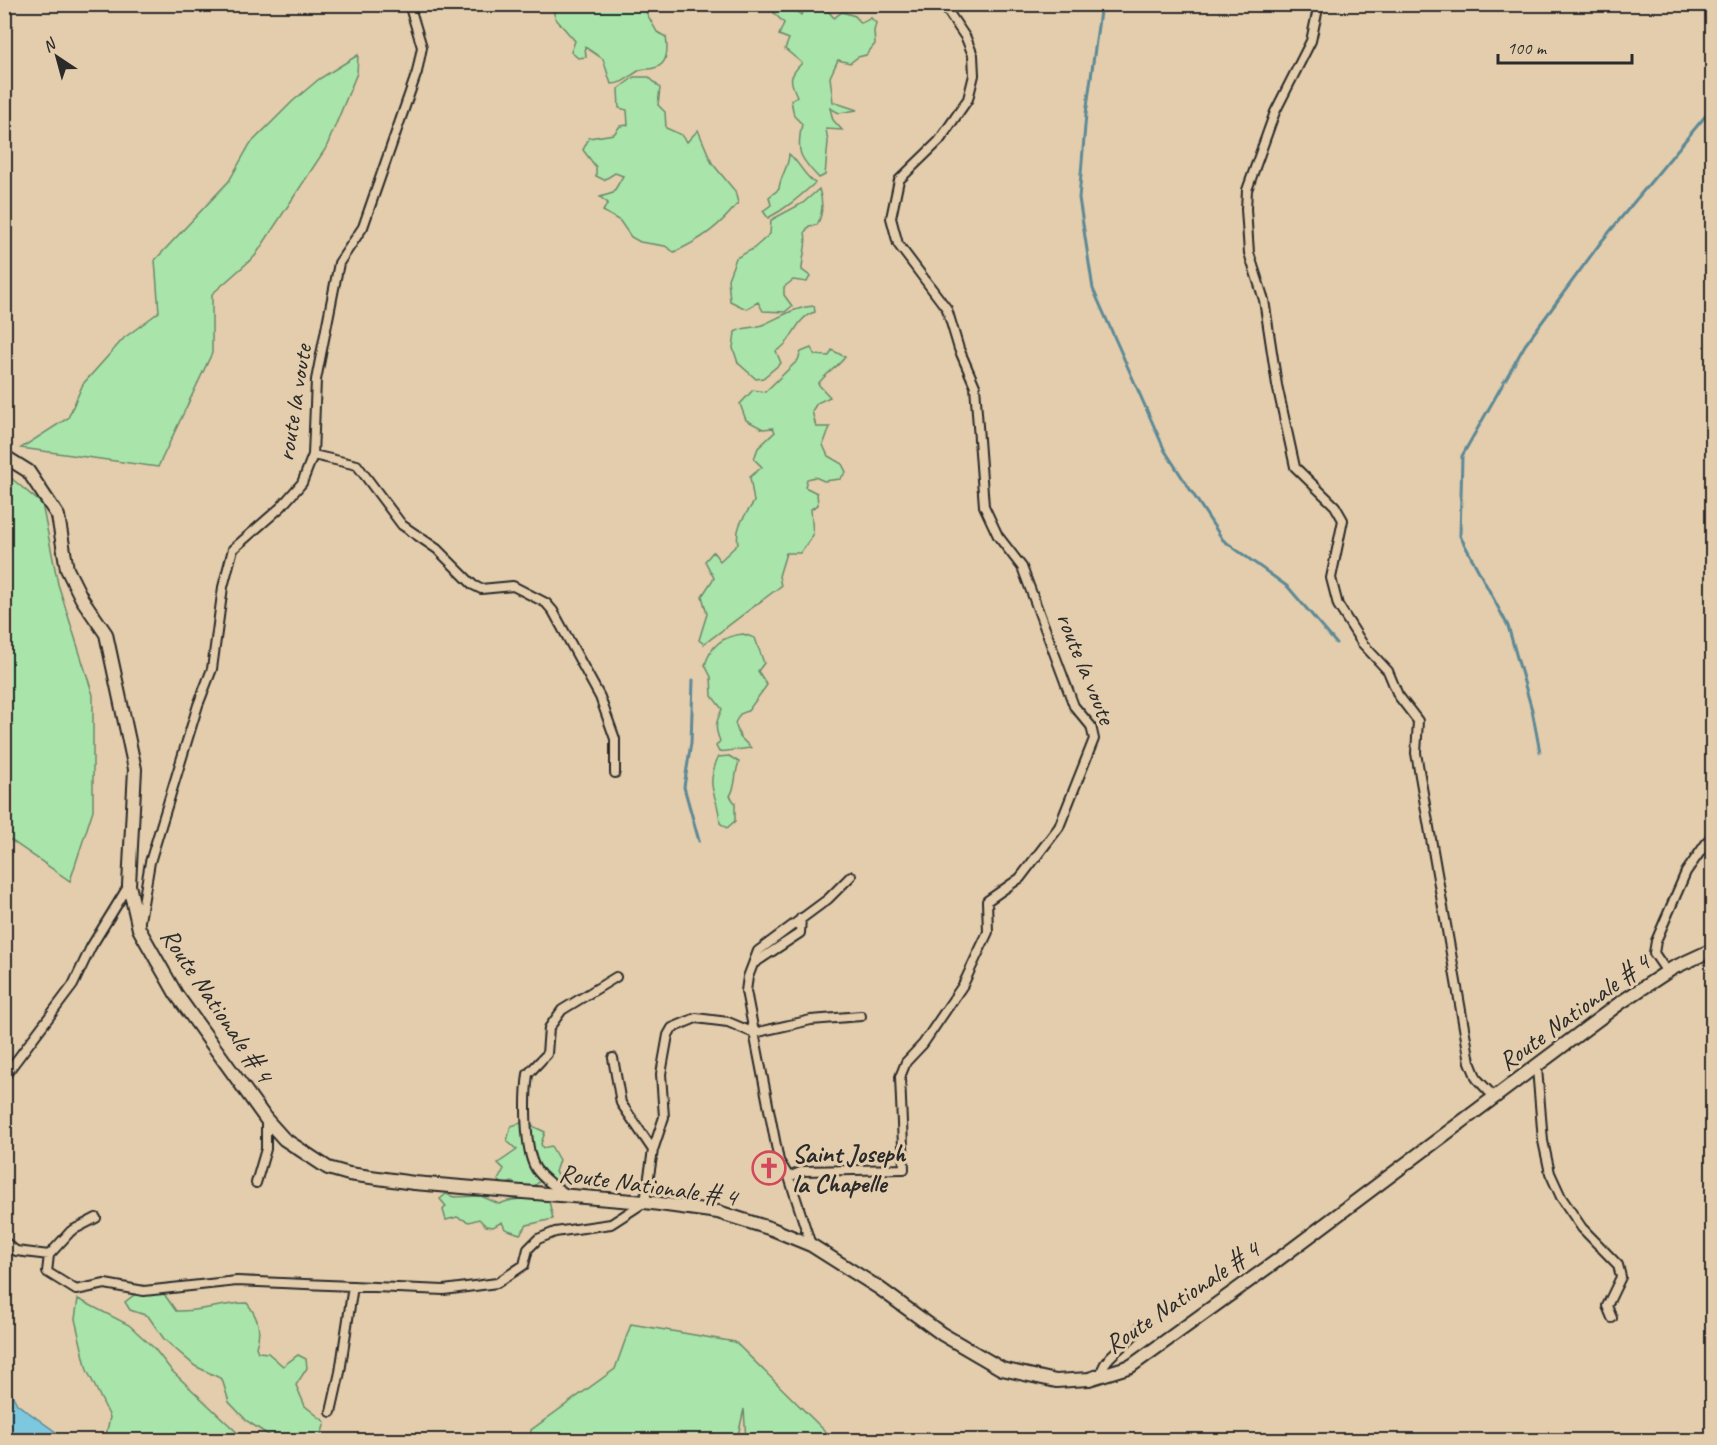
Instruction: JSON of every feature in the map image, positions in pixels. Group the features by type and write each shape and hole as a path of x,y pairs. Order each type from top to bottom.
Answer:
{"main road":[{"name":"Route Nationale # 4","path":"4,456 28,471 58,516 67,569 106,634 135,769 129,885 139,929 176,994 284,1139 328,1168 349,1174 414,1183 645,1202 718,1212 772,1229 811,1245 879,1288 942,1334 1002,1369 1056,1381 1101,1376 1131,1365 1537,1068 1620,1003 1666,972 1713,950"}],"street":[{"name":"route la voute","path":"139,929 150,862 198,705 212,669 223,588 232,549 288,499 302,483 313,454 316,380 339,263 363,227 417,72 422,47 409,4"},
{"name":"route la voute","path":"789,1177 803,1171 904,1169 900,1077 902,1069 923,1044 963,985 988,932 987,901 1020,878 1059,827 1094,739 1091,726 1074,706 1022,567 998,536 984,506 975,386 959,349 947,309 898,244 891,218 899,180 939,141 968,99 975,75 973,55 966,38 943,4"},
{"path":"1319,4 1311,41 1275,112 1247,190 1249,253 1264,300 1276,385 1295,467 1335,506 1343,520 1331,578 1338,605 1362,643 1388,671 1398,695 1418,721 1416,753 1470,1062 1477,1079 1495,1098"},
{"path":"313,454 357,465 402,525 437,549 473,585 481,589 513,586 546,603 558,619 600,697 615,739 615,773"},
{"path":"1666,972 1654,953 1656,941 1686,872 1713,835"},
{"path":"811,1245 789,1177 779,1161 746,991 758,951 769,940 828,899 851,876"},
{"path":"4,1077 73,985 91,947 129,885"},
{"path":"753,964 800,933 801,918"},
{"path":"570,1196 551,1184 535,1168 530,1152 526,1107 528,1074 548,1054 549,1028 562,1010 589,991 616,977"},
{"path":"96,1218 71,1231 49,1255 47,1272 76,1290 105,1284 144,1291 237,1281 444,1290 497,1283 524,1264 528,1249 538,1239 555,1232 611,1224 645,1202 653,1150 664,1117 661,1074 668,1035 672,1028 696,1018 728,1022 754,1033 811,1020 861,1016"},
{"path":"613,1058 621,1103 653,1150"},
{"path":"1537,1068 1543,1141 1550,1173 1561,1197 1582,1228 1618,1265 1621,1277 1607,1306 1612,1318"},
{"path":"256,1183 266,1149 267,1119"},
{"path":"4,1241 16,1251 49,1255"},
{"path":"331,1412 340,1372 353,1286"},
{"path":"1101,1376 1105,1360 1128,1344 1141,1326"}],"green space":[{"path":"557,4 642,5 657,32 666,37 667,51 662,64 652,69 642,69 623,81 611,84 603,59 585,47 586,57 578,58 571,52 575,41 555,18 553,9"},
{"path":"775,5 797,5 796,11 801,15 808,7 829,12 834,18 842,12 855,16 861,23 871,18 876,23 875,44 866,55 850,63 838,60 830,77 833,102 857,110 839,113 830,108 833,120 842,130 826,129 828,142 825,175 819,178 803,159 799,148 802,124 794,116 791,100 797,96 792,78 802,63 785,49 789,39 779,35 784,23 774,13"},
{"path":"358,55 357,73 326,148 255,256 212,294 212,353 158,467 21,448 68,418 83,384 124,338 159,312 155,260 229,181 250,144 293,101 319,79"},
{"path":"634,77 649,77 660,88 658,105 665,112 666,128 682,135 687,142 698,130 712,163 735,191 738,203 709,232 674,252 665,246 640,242 631,237 620,221 603,211 608,203 600,197 613,193 623,176 615,173 604,180 596,176 596,167 583,150 589,138 614,134 620,126 628,125 627,110 619,108 618,89"},
{"path":"789,154 815,183 768,218 763,211 771,205 769,197 779,189"},
{"path":"819,189 822,203 820,216 817,225 809,226 805,232 802,270 810,276 807,282 793,280 784,287 784,295 792,306 785,312 763,311 758,302 746,309 730,301 728,279 736,258 753,249 770,234 771,220 803,203"},
{"path":"814,306 815,312 808,315 798,325 787,342 776,351 781,363 763,378 756,379 738,363 733,348 735,332 762,325 800,308"},
{"path":"811,348 815,355 829,356 832,350 845,357 818,384 830,397 817,403 812,411 816,427 830,427 823,445 828,456 842,464 846,472 840,479 824,481 815,477 807,479 805,487 817,493 818,505 811,509 813,535 800,553 786,553 779,576 781,586 704,644 699,640 707,614 702,596 714,578 705,561 713,552 720,561 738,544 739,527 754,502 750,477 762,467 754,459 758,448 775,432 773,428 763,429 746,420 740,404 753,390 765,392 798,360 801,352"},
{"path":"5,473 42,504 58,584 93,695 93,810 70,881 5,836"},
{"path":"743,634 755,638 764,663 758,671 767,685 748,711 740,714 735,723 740,737 751,748 719,752 716,746 720,741 716,725 722,709 712,696 711,677 705,665 714,647 724,639"},
{"path":"729,756 739,762 734,788 730,796 735,803 735,821 727,828 720,823 712,778 718,757"},
{"path":"524,1122 545,1132 541,1144 543,1148 551,1146 559,1160 555,1172 564,1181 561,1189 542,1180 531,1188 518,1187 512,1182 504,1185 498,1180 504,1169 498,1163 517,1150 507,1141 511,1126"},
{"path":"446,1194 454,1197 481,1196 499,1204 524,1199 549,1201 553,1219 527,1225 520,1234 505,1229 502,1222 493,1227 486,1226 479,1219 469,1222 457,1217 446,1220 443,1210 446,1206 440,1199"},
{"path":"164,1294 176,1311 247,1303 258,1324 259,1335 256,1347 258,1352 268,1353 283,1366 298,1355 306,1359 307,1368 296,1385 305,1406 325,1422 321,1436 332,1440 276,1440 247,1421 229,1402 222,1379 195,1366 164,1339 148,1316 130,1310 125,1302 134,1295"},
{"path":"78,1299 129,1325 154,1348 172,1371 245,1440 105,1440 110,1417 87,1370 75,1319"},
{"path":"631,1324 735,1342 834,1440 746,1440 744,1409 737,1440 530,1440 531,1430 615,1369"}],"water":[{"path":"4,1379 17,1404 67,1440 21,1440 5,1431"}],"waterway":[{"path":"1101,4 1086,114 1079,198 1093,289 1165,451 1223,540 1288,587 1336,643"},
{"path":"1540,752 1532,710 1508,626 1460,536 1462,456 1525,345 1601,242 1712,108"},
{"path":"693,680 691,743 684,787 699,841"}],"place":[{"name":"Saint Joseph la Chapelle","path":"769,1168"}]}
